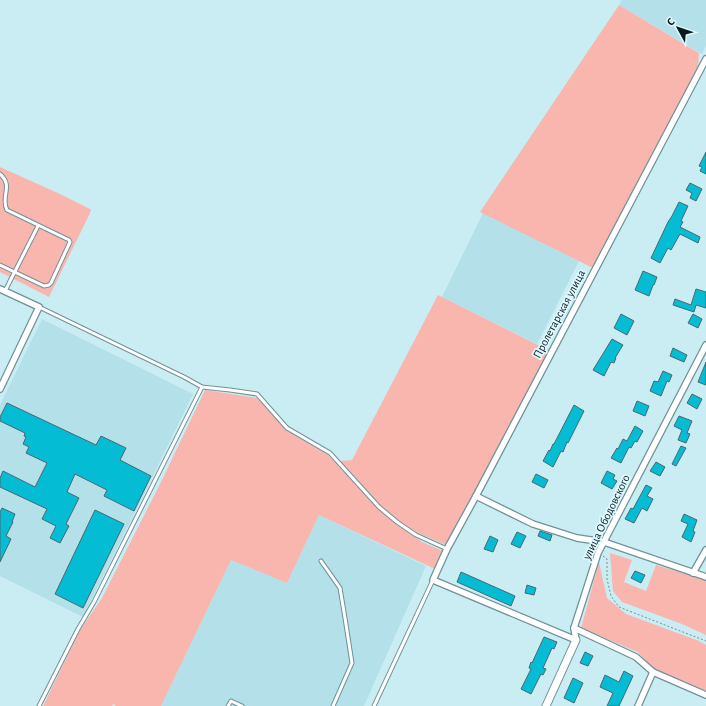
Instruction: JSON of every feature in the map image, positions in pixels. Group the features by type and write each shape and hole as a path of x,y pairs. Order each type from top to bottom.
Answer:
{"street":[{"name":"Пролетарская улица","path":"432,580 447,548 704,66 706,59"},
{"path":"0,389 40,306 3,290"},
{"name":"улица Ободовского","path":"576,640 574,628 598,553 706,345"},
{"path":"476,496 534,524 577,538 604,542 706,577"},
{"path":"694,573 706,550"},
{"path":"432,580 576,640 546,706"},
{"path":"574,628 636,657 653,672 706,695"},
{"path":"638,706 653,672"}],"lane":[{"path":"0,174 6,182 4,204 7,210 69,240 70,242 49,285 44,286 0,265"},
{"path":"3,290 14,273 38,226"},
{"path":"40,306 202,387 257,394 287,428 330,453 379,507 397,522 416,535 447,548"},
{"path":"40,706 202,387"},
{"path":"322,561 340,588 352,663 333,706"},
{"path":"374,706 432,580"},
{"path":"228,706 231,701 242,706"}],"path":[{"path":"598,553 607,559 607,579 611,596 619,607 706,641"}],"shaded area":[{"path":"622,0 706,0 706,45 702,54 619,5"},
{"path":"619,5 699,53 698,68 593,268 480,212"},
{"path":"0,167 60,194 91,210 49,297 0,272"},
{"path":"483,213 579,261 537,344 442,297"},
{"path":"438,295 550,351 446,545 416,532 402,523 382,507 340,461 352,460"},
{"path":"42,319 193,394 83,617 0,576 0,405"},
{"path":"205,390 257,398 289,432 328,455 379,509 422,542 443,551 435,569 319,515 287,583 231,560 161,706 116,706 113,704 112,706 43,706 80,630 102,598 161,482"},
{"path":"319,515 426,566 364,706 161,706 231,560 287,583"},
{"path":"610,553 632,560 624,582 646,591 656,565 706,580 706,635 682,624 622,602 613,591"},
{"path":"599,562 607,598 626,614 699,641 706,645 706,691 654,669 638,652 581,628"}],"building":[{"path":"706,152 706,174 700,171 702,167 699,166"},
{"path":"690,183 702,189 696,201 690,198 692,193 686,190"},
{"path":"679,202 688,206 681,221 683,222 680,227 700,237 698,243 680,234 671,250 668,248 660,263 651,258"},
{"path":"643,271 657,277 649,296 635,290"},
{"path":"696,289 706,292 706,308 696,305 694,312 673,305 675,299 691,305"},
{"path":"621,314 634,321 627,335 614,328"},
{"path":"693,314 702,319 698,328 688,323"},
{"path":"612,339 623,345 615,358 614,363 611,362 604,376 593,370"},
{"path":"673,348 687,355 684,362 670,356"},
{"path":"706,362 706,385 698,382"},
{"path":"663,371 672,375 669,382 667,381 661,396 650,391 654,381 658,382"},
{"path":"692,394 702,399 697,409 687,403"},
{"path":"637,401 649,406 645,416 633,411"},
{"path":"7,403 96,445 101,436 126,448 120,460 151,476 134,511 104,496 107,490 75,474 67,492 79,498 66,524 69,526 60,543 50,538 56,526 42,519 47,509 0,487 0,478 3,471 35,487 47,463 26,453 29,447 23,444 26,437 24,436 25,433 0,421 0,417"},
{"path":"574,405 584,411 568,443 567,442 563,452 561,451 553,467 543,461 554,444"},
{"path":"679,416 692,421 687,433 690,434 686,443 678,440 682,430 674,426"},
{"path":"635,426 643,431 637,442 635,441 631,448 629,447 621,463 611,458 623,439 627,441"},
{"path":"681,446 686,448 676,466 672,464"},
{"path":"656,462 665,467 660,476 650,471"},
{"path":"607,471 615,475 613,479 617,481 612,489 601,483"},
{"path":"536,474 548,480 544,488 532,482"},
{"path":"646,485 652,488 647,496 653,499 647,511 642,508 634,523 625,519 631,508 633,509"},
{"path":"2,508 15,514 6,536 11,539 0,562 0,512"},
{"path":"95,510 124,524 83,608 55,594"},
{"path":"684,514 697,520 693,531 695,532 691,542 682,537 688,524 681,521"},
{"path":"540,531 552,535 550,541 538,536"},
{"path":"517,532 526,536 520,548 511,544"},
{"path":"490,536 498,540 493,552 484,549"},
{"path":"635,571 645,575 641,583 631,578"},
{"path":"461,572 515,596 511,606 457,582"},
{"path":"527,585 536,588 534,595 525,593"},
{"path":"544,637 557,642 554,649 552,648 543,668 546,669 543,675 541,674 531,694 521,689 531,669 529,668 531,662 532,663"},
{"path":"585,652 593,656 588,666 580,663"},
{"path":"624,671 633,676 619,706 607,706 613,693 600,687 605,675 619,682"},
{"path":"573,678 583,683 574,703 564,698"}]}
